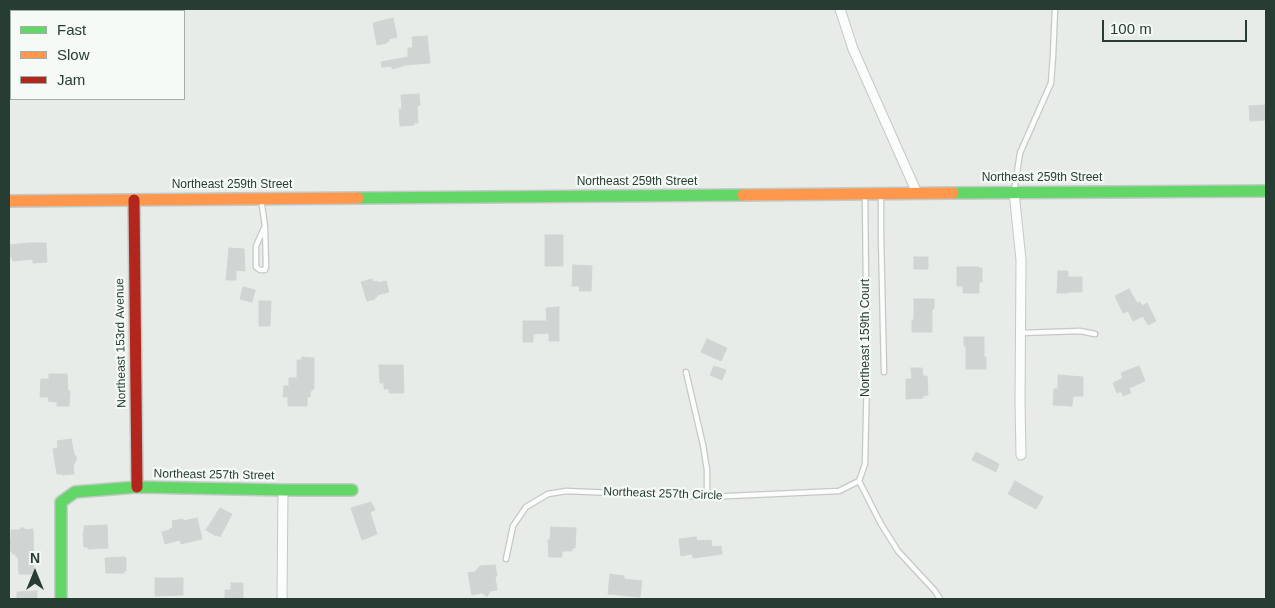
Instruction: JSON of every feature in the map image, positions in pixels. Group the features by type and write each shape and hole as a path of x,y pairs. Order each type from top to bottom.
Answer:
{"street":[{"path":"840,9 854,49 917,193"},
{"name":"Northeast 259th Street","path":"9,201 1266,191"},
{"path":"1014,192 1021,260 1021,455"},
{"name":"Northeast 153rd Avenue","path":"134,200 137,487"},
{"name":"Northeast 257th Street","path":"61,599 61,502 75,492 137,487 352,490"},
{"path":"282,599 283,490"}],"lane":[{"path":"1014,192 1020,153 1051,83 1054,9"},
{"name":"Northeast 159th Court","path":"858,481 865,464 867,373 865,194"},
{"path":"881,194 884,372"},
{"path":"261,198 265,226 266,266 265,270 260,270 256,266 256,246 265,226"},
{"path":"1021,333 1080,331 1095,334"},
{"path":"686,372 703,445 707,470 707,497"},
{"path":"858,481 880,524 898,551 935,591 940,599"},
{"name":"Northeast 257th Circle","path":"506,559 513,526 526,507 548,494 566,491 707,497 839,492 858,481"}],"building":[{"path":"393,18 397,37 389,39 387,43 377,45 373,23"},
{"path":"427,36 430,63 403,65 392,69 392,66 382,67 381,62 408,57 408,48 413,48 412,37"},
{"path":"419,94 420,105 417,106 418,123 400,126 399,109 402,109 401,95"},
{"path":"1266,105 1266,120 1250,121 1249,106"},
{"path":"545,235 563,235 563,266 545,266"},
{"path":"46,243 47,262 33,263 33,259 13,261 12,257 9,258 9,245"},
{"path":"229,248 244,249 245,271 236,270 236,280 226,280"},
{"path":"914,257 928,257 928,269 914,269"},
{"path":"573,265 592,266 591,291 579,291 580,286 572,286"},
{"path":"957,267 982,268 982,282 979,282 979,293 963,293 963,286 957,286"},
{"path":"1058,271 1068,271 1068,277 1082,277 1082,292 1057,293"},
{"path":"372,279 373,282 377,281 377,283 386,281 389,292 377,295 375,299 367,301 361,282"},
{"path":"243,287 255,290 252,302 240,299"},
{"path":"1129,289 1137,303 1140,302 1142,306 1147,303 1156,321 1148,325 1143,316 1133,321 1128,311 1123,313 1115,296"},
{"path":"914,299 934,299 932,332 912,332"},
{"path":"259,301 271,301 270,326 259,326"},
{"path":"559,307 559,341 549,341 549,333 533,334 533,342 523,342 523,321 547,321 546,308"},
{"path":"964,337 984,337 986,369 966,369"},
{"path":"707,339 727,348 721,361 701,352"},
{"path":"302,357 314,358 314,389 311,390 310,397 307,397 307,406 288,406 288,397 283,397 284,386 289,386 289,378 297,378 297,360 302,360"},
{"path":"379,365 403,365 404,393 389,393 389,389 384,389 384,383 380,383"},
{"path":"714,366 726,370 722,380 710,375"},
{"path":"1139,366 1145,381 1129,388 1131,393 1123,396 1121,391 1117,393 1113,383 1123,378 1121,373"},
{"path":"911,368 922,368 923,376 927,376 928,395 923,396 923,398 906,399 906,379 912,379"},
{"path":"49,374 67,374 68,391 70,391 69,406 57,406 57,402 48,401 49,397 40,397 41,379 49,379"},
{"path":"1058,375 1083,377 1083,396 1073,396 1072,406 1053,405 1054,389 1058,389"},
{"path":"71,439 74,454 77,458 73,466 74,474 57,474 53,449 58,448 57,441"},
{"path":"976,452 999,464 996,472 972,460"},
{"path":"1015,481 1043,497 1036,509 1008,494"},
{"path":"371,502 375,510 370,512 377,534 362,540 351,508"},
{"path":"220,508 232,514 220,537 206,530"},
{"path":"197,518 202,539 181,544 180,540 165,544 162,532 173,528 172,521"},
{"path":"107,525 108,548 88,549 88,547 84,547 84,526"},
{"path":"551,527 576,528 575,548 572,548 572,551 562,551 562,557 549,557 548,540 550,540"},
{"path":"21,528 25,530 33,529 34,574 19,574 18,557 16,557 16,554 12,554 12,551 9,551 11,530 19,530"},
{"path":"696,537 697,541 711,540 712,547 721,546 722,554 693,558 692,554 681,556 679,539"},
{"path":"105,558 126,558 126,571 124,573 106,573"},
{"path":"495,565 497,590 490,591 487,597 482,593 472,595 468,573 475,572 480,566"},
{"path":"610,574 624,576 624,579 642,581 640,597 608,594"},
{"path":"155,578 183,578 183,595 155,596"},
{"path":"231,583 243,583 243,599 225,599 225,590 231,590"},
{"path":"37,591 37,599 17,599 17,592"}],"traffic: fast":[{"path":"953,193 1266,191"},
{"path":"358,198 743,195"},
{"path":"61,599 61,502 75,492 137,487 352,490"}],"traffic: slow":[{"path":"743,195 953,193"},
{"path":"9,201 358,198"}],"traffic: jam":[{"path":"134,200 137,487"}]}
